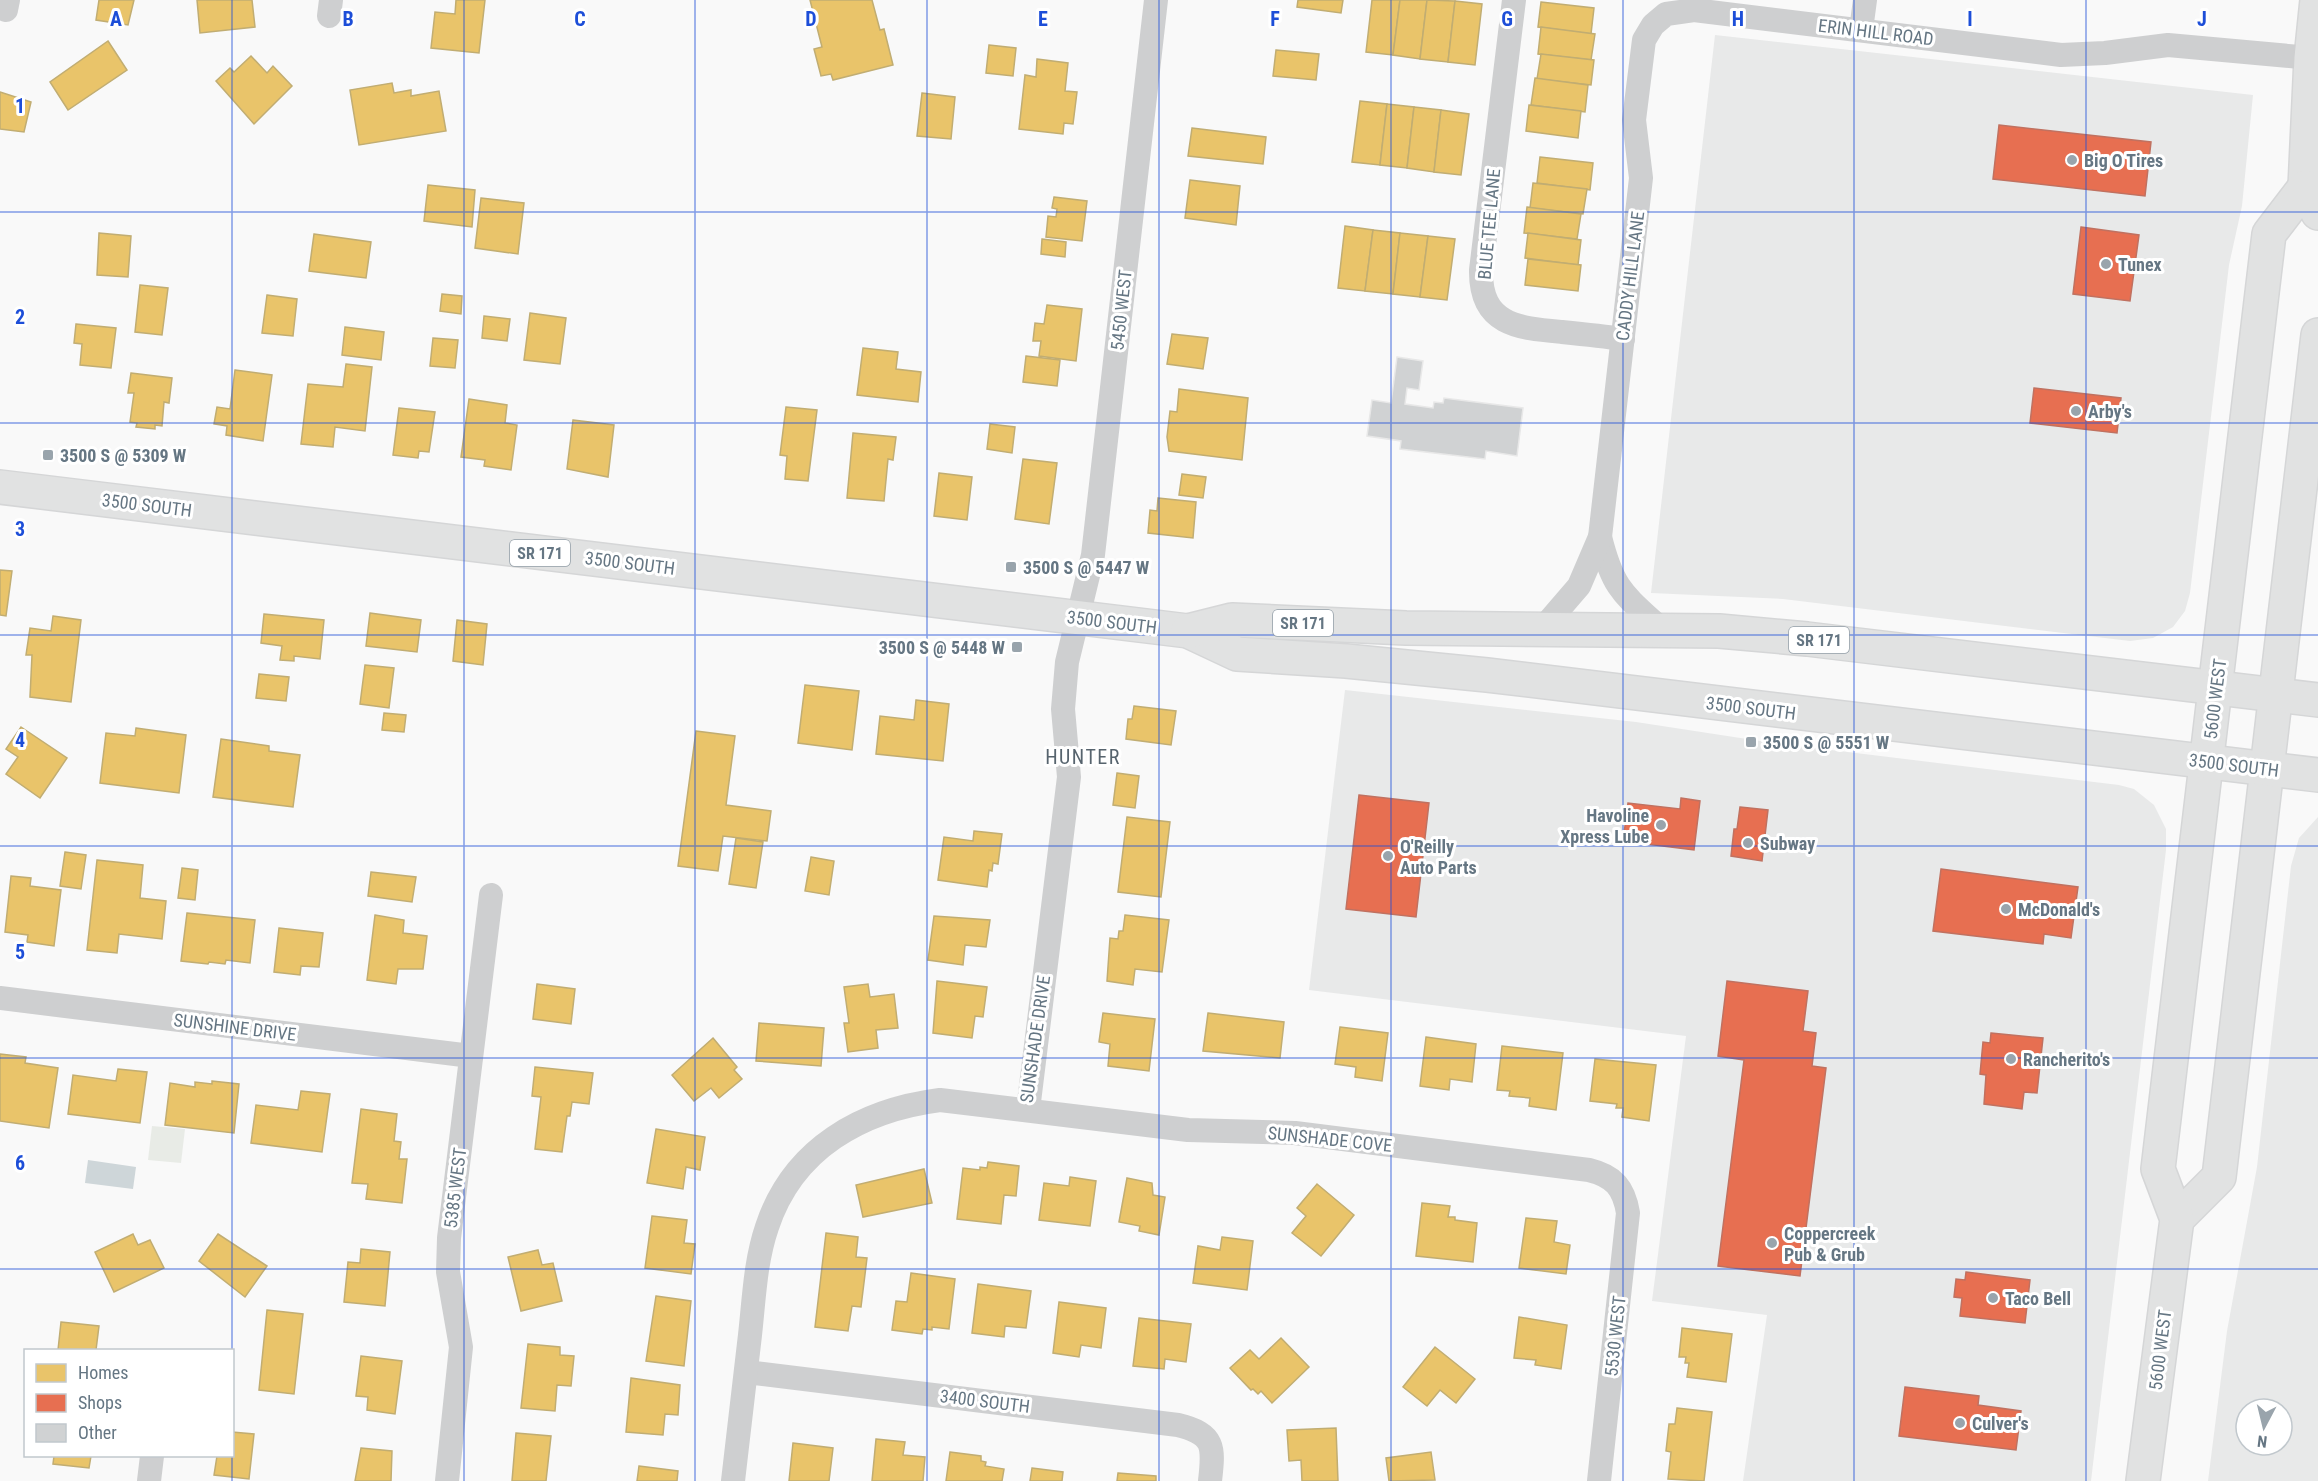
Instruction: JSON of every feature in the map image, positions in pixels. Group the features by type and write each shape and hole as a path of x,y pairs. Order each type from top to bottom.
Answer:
{"main road":[{"name":"5600 WEST","path":"2143,1481 2177,1219 2158,1169 2269,234 2312,200 2311,58 2317,0"},
{"path":"2177,1219 2219,1177 2318,335"},
{"name":"3500 SOUTH","path":"1,487 1188,632 1237,654 1346,661 1487,675 2318,775"},
{"name":"3500 SOUTH","path":"1188,632 1232,620 1406,628 1661,629 1807,639 2318,700"}],"street":[{"name":"5450 WEST","path":"1079,618 1093,555 1156,0"},
{"name":"BLUE TEE LANE","path":"1514,0 1481,270 1485,297 1495,314 1514,326 1623,339"},
{"path":"1861,30 1865,0"},
{"name":"ERIN HILL ROAD","path":"1659,20 1675,11 1694,10 2061,55 2105,53 2168,45 2311,58"},
{"name":"CADDY HILL LANE","path":"1542,628 1579,586 1600,537 1641,178 1634,120 1641,48 1648,32 1659,20"},
{"name":"CADDY HILL LANE","path":"1600,537 1608,569 1619,591 1661,629"},
{"name":"SUNSHADE DRIVE","path":"733,1481 757,1274 766,1227 788,1183 822,1144 851,1125 880,1112 910,1104 951,1101 1028,1110 1067,795 1069,764 1064,709 1067,662 1079,618"},
{"name":"5385 WEST","path":"447,1481 461,1347 447,1256 491,895"},
{"name":"SUNSHINE DRIVE","path":"0,998 471,1056"},
{"name":"SUNSHADE COVE","path":"1028,1110 1209,1132 1295,1132 1590,1170 1610,1177 1623,1191"},
{"name":"5530 WEST","path":"1599,1481 1628,1225 1623,1191"},
{"name":"3400 SOUTH","path":"746,1372 1178,1425 1201,1433 1209,1440 1213,1451 1210,1481"},
{"path":"149,1481 152,1457"}],"shaded area":[{"path":"1715,35 2253,95 2242,206 2229,265 2190,593 2185,611 2173,627 2153,638 2130,641 1783,599 1651,593"},
{"path":"1345,690 1636,722 1773,743 2119,785 2134,789 2154,805 2166,829 2166,850 2091,1481 1743,1481 1767,1315 1652,1301 1686,1036 1309,990"},
{"path":"2318,817 2318,1481 2208,1481 2227,1331 2257,1167 2291,866 2299,838"},
{"path":"152,1126 185,1129 181,1163 148,1160"},
{"path":"88,1160 136,1167 133,1189 85,1183"}],"building: Homes":[{"path":"99,0 134,0 128,25 96,20"},
{"path":"197,0 252,0 255,27 200,33"},
{"path":"456,0 485,0 479,53 431,48 435,12 455,14"},
{"path":"810,0 872,0 880,30 884,29 893,65 833,80 831,74 821,76 814,49 822,47"},
{"path":"1298,0 1343,0 1341,13 1297,7"},
{"path":"1372,0 1400,0 1393,55 1366,52"},
{"path":"1400,0 1427,0 1420,59 1393,55"},
{"path":"1427,0 1455,1 1448,62 1420,59"},
{"path":"1455,1 1482,4 1475,65 1448,62"},
{"path":"1541,2 1594,8 1591,34 1538,27"},
{"path":"1541,27 1595,34 1591,60 1538,54"},
{"path":"108,41 127,70 68,110 50,82"},
{"path":"989,45 1016,48 1013,76 986,73"},
{"path":"1276,50 1319,54 1316,80 1273,76"},
{"path":"1541,54 1594,60 1591,85 1537,79"},
{"path":"251,56 267,73 273,66 292,86 254,124 216,81 230,68 234,72"},
{"path":"1037,59 1068,63 1065,91 1077,92 1073,124 1064,123 1063,134 1019,129 1025,75 1036,77"},
{"path":"1535,78 1588,85 1585,112 1531,105"},
{"path":"392,83 394,93 411,90 411,96 439,91 446,131 359,145 350,90"},
{"path":"0,92 31,102 24,132 0,129"},
{"path":"922,93 955,97 951,139 917,136"},
{"path":"1360,101 1387,104 1380,165 1352,162"},
{"path":"1387,104 1414,107 1407,168 1380,165"},
{"path":"1529,105 1581,111 1578,138 1526,131"},
{"path":"1414,107 1441,110 1434,172 1407,168"},
{"path":"1441,110 1469,114 1461,175 1434,172"},
{"path":"1192,128 1266,137 1263,164 1188,156"},
{"path":"1540,157 1593,163 1590,190 1537,183"},
{"path":"1190,180 1240,186 1236,225 1185,218"},
{"path":"1533,183 1587,189 1583,214 1530,208"},
{"path":"428,185 475,190 472,227 424,221"},
{"path":"1054,197 1087,201 1082,241 1046,237 1048,216 1056,217 1057,209 1052,208"},
{"path":"481,198 524,203 518,254 475,248"},
{"path":"1527,207 1581,214 1577,239 1524,233"},
{"path":"1345,226 1373,230 1365,291 1338,288"},
{"path":"1373,230 1400,233 1393,294 1365,291"},
{"path":"99,233 131,236 128,277 97,275"},
{"path":"1400,233 1428,236 1420,297 1393,294"},
{"path":"1528,233 1581,240 1578,265 1525,258"},
{"path":"314,234 371,242 366,278 309,271"},
{"path":"1428,236 1455,239 1447,300 1420,297"},
{"path":"1042,239 1066,242 1065,257 1041,254"},
{"path":"1528,259 1581,265 1578,291 1525,285"},
{"path":"140,285 168,288 162,335 135,332"},
{"path":"442,294 462,296 461,314 440,311"},
{"path":"267,295 297,299 293,336 262,333"},
{"path":"1047,305 1082,309 1076,361 1039,356 1041,341 1033,341 1035,323 1044,324"},
{"path":"530,313 566,318 560,364 524,360"},
{"path":"484,316 510,319 507,341 482,338"},
{"path":"76,324 116,328 111,368 80,365 82,344 74,343"},
{"path":"345,327 384,332 381,360 342,355"},
{"path":"1172,334 1208,338 1203,369 1167,364"},
{"path":"433,338 458,340 455,368 430,366"},
{"path":"863,348 898,352 896,369 921,372 918,402 857,395"},
{"path":"1026,356 1060,360 1057,386 1023,382"},
{"path":"346,364 372,367 365,431 335,427 333,447 301,444 308,384 343,387"},
{"path":"235,370 272,375 263,441 226,435 227,426 214,424 217,407 230,409"},
{"path":"131,373 172,378 169,403 164,402 162,426 155,425 155,429 136,427 137,423 130,422 134,393 128,393"},
{"path":"1179,389 1248,398 1242,460 1169,451 1167,437 1170,411 1177,412"},
{"path":"469,399 507,405 505,423 517,425 511,470 484,466 485,460 461,457"},
{"path":"786,407 817,410 808,481 785,479 787,456 780,455"},
{"path":"399,408 435,412 429,452 419,451 418,458 393,455"},
{"path":"573,420 614,425 608,477 567,469"},
{"path":"990,424 1015,427 1012,453 987,449"},
{"path":"853,433 896,437 893,460 888,459 884,501 847,498"},
{"path":"1023,459 1057,463 1049,524 1015,519"},
{"path":"939,473 972,477 967,520 934,516"},
{"path":"1182,474 1206,477 1203,498 1179,495"},
{"path":"1158,498 1196,502 1193,538 1148,533 1150,510 1157,511"},
{"path":"0,570 12,571 6,616 0,615"},
{"path":"370,613 421,620 417,652 366,646"},
{"path":"264,614 324,620 320,659 294,656 294,661 280,660 282,646 261,643"},
{"path":"53,616 81,620 71,702 30,697 32,655 26,655 30,628 51,631"},
{"path":"457,620 487,624 483,665 453,661"},
{"path":"365,665 394,668 389,708 360,704"},
{"path":"259,674 289,677 286,701 256,698"},
{"path":"805,685 859,691 852,750 798,743"},
{"path":"916,700 949,704 943,761 876,754 880,716 914,720"},
{"path":"1134,706 1176,711 1171,745 1126,739 1128,719 1132,719"},
{"path":"384,713 406,715 404,732 382,730"},
{"path":"21,727 67,758 40,798 6,774 18,757 6,749"},
{"path":"136,728 186,735 179,793 100,783 106,733 135,736"},
{"path":"696,731 735,736 726,805 771,811 767,841 723,836 718,871 678,866"},
{"path":"221,739 269,746 269,751 300,755 293,807 213,797"},
{"path":"1117,773 1139,776 1135,808 1113,805"},
{"path":"1127,817 1170,822 1161,897 1118,892"},
{"path":"974,831 1002,834 998,864 993,863 992,871 989,870 987,887 938,880 944,837 973,841"},
{"path":"736,838 763,842 756,888 729,884"},
{"path":"65,852 86,855 81,889 60,886"},
{"path":"811,857 834,861 829,895 805,891"},
{"path":"97,860 143,865 140,898 166,901 162,939 119,934 117,953 87,950"},
{"path":"182,868 198,870 195,900 178,898"},
{"path":"371,872 416,877 412,902 368,896"},
{"path":"11,876 31,878 30,886 61,890 54,946 27,942 28,935 5,932"},
{"path":"187,913 255,920 250,963 226,960 225,964 181,961"},
{"path":"375,915 404,920 403,933 427,936 423,969 398,969 396,984 367,980"},
{"path":"1125,915 1169,920 1162,972 1135,969 1133,985 1107,981 1110,938 1118,939 1119,931 1123,931"},
{"path":"934,916 990,920 986,947 965,945 963,965 928,960"},
{"path":"279,928 323,933 319,967 301,966 300,975 274,972"},
{"path":"937,981 987,987 983,1017 975,1016 972,1038 933,1033"},
{"path":"537,984 575,989 571,1024 533,1019"},
{"path":"868,984 870,997 894,994 898,1028 876,1030 878,1048 848,1052 844,1023 849,1023 844,987"},
{"path":"1103,1013 1155,1019 1149,1071 1108,1066 1110,1044 1099,1042"},
{"path":"1208,1013 1284,1022 1280,1058 1203,1051"},
{"path":"759,1023 824,1028 821,1066 756,1061"},
{"path":"1340,1027 1388,1033 1382,1081 1355,1077 1356,1067 1335,1064"},
{"path":"1426,1037 1476,1044 1472,1082 1450,1079 1449,1090 1420,1086"},
{"path":"713,1038 737,1067 734,1070 742,1079 719,1098 711,1088 694,1101 672,1075"},
{"path":"1502,1046 1563,1053 1556,1110 1529,1106 1530,1098 1509,1096 1510,1091 1497,1090"},
{"path":"0,1054 26,1057 25,1063 58,1068 49,1128 0,1121"},
{"path":"1595,1059 1656,1065 1649,1121 1622,1117 1623,1108 1616,1108 1617,1104 1590,1101"},
{"path":"535,1067 593,1073 589,1104 572,1102 570,1116 567,1116 562,1152 535,1149 541,1097 532,1096"},
{"path":"118,1069 147,1072 140,1123 68,1114 73,1075 116,1081"},
{"path":"212,1081 239,1084 234,1133 165,1125 170,1083 195,1087 195,1082 212,1084"},
{"path":"301,1091 330,1094 322,1152 251,1143 256,1105 298,1110"},
{"path":"361,1109 397,1114 394,1141 401,1142 399,1159 407,1159 402,1203 366,1199 368,1184 352,1183"},
{"path":"656,1129 705,1137 700,1170 686,1167 683,1189 647,1183"},
{"path":"988,1162 1019,1166 1016,1196 1004,1195 1001,1224 957,1219 963,1168 980,1170 980,1167 987,1168"},
{"path":"924,1169 932,1203 863,1217 856,1185"},
{"path":"1070,1177 1096,1181 1090,1226 1039,1220 1044,1183 1069,1186"},
{"path":"1127,1178 1152,1183 1153,1195 1165,1197 1159,1235 1139,1231 1140,1226 1119,1222"},
{"path":"1317,1184 1354,1215 1321,1256 1292,1233 1306,1216 1297,1208"},
{"path":"1422,1203 1450,1206 1448,1217 1477,1223 1473,1262 1416,1256"},
{"path":"652,1216 687,1220 684,1243 695,1244 691,1274 645,1268"},
{"path":"1526,1218 1557,1221 1554,1242 1570,1245 1566,1274 1519,1268"},
{"path":"826,1233 858,1237 856,1257 867,1258 861,1307 852,1306 848,1331 815,1327"},
{"path":"133,1234 138,1245 150,1240 164,1268 114,1292 95,1252"},
{"path":"218,1234 267,1266 245,1297 199,1261"},
{"path":"1222,1237 1253,1241 1247,1290 1193,1283 1198,1246 1220,1250"},
{"path":"361,1249 390,1252 385,1306 344,1302 348,1262 360,1263"},
{"path":"538,1250 542,1265 553,1263 562,1301 521,1311 508,1257"},
{"path":"911,1273 955,1279 949,1329 932,1327 932,1330 923,1329 922,1334 892,1330 896,1301 907,1302"},
{"path":"978,1284 1031,1291 1026,1328 1005,1326 1004,1337 972,1333"},
{"path":"656,1296 691,1301 684,1366 646,1361"},
{"path":"1059,1302 1106,1308 1101,1348 1081,1345 1079,1357 1053,1353"},
{"path":"267,1310 303,1314 294,1394 259,1390"},
{"path":"1519,1317 1567,1325 1561,1369 1535,1365 1536,1360 1514,1358"},
{"path":"1139,1318 1191,1324 1186,1362 1165,1359 1164,1369 1133,1366"},
{"path":"61,1322 99,1326 96,1349 58,1349"},
{"path":"1682,1328 1732,1334 1726,1382 1687,1377 1689,1363 1685,1363 1686,1357 1679,1357"},
{"path":"1281,1338 1309,1367 1272,1403 1261,1391 1258,1394 1253,1389 1251,1390 1230,1368 1250,1350 1259,1359"},
{"path":"528,1344 560,1347 560,1355 574,1356 571,1386 557,1385 555,1411 521,1408"},
{"path":"1435,1347 1475,1379 1456,1403 1440,1390 1427,1406 1403,1387"},
{"path":"361,1356 402,1361 395,1414 367,1410 368,1397 356,1396"},
{"path":"631,1378 680,1385 678,1415 665,1414 663,1435 626,1432"},
{"path":"1677,1408 1712,1412 1704,1481 1668,1479 1671,1452 1666,1451 1669,1424 1675,1424"},
{"path":"1336,1428 1338,1481 1302,1481 1301,1460 1289,1461 1287,1430"},
{"path":"234,1432 254,1434 249,1479 214,1475 217,1457 234,1457"},
{"path":"516,1433 551,1436 546,1481 512,1481"},
{"path":"876,1439 905,1442 903,1455 925,1457 923,1481 872,1481"},
{"path":"793,1443 833,1448 829,1481 789,1481"},
{"path":"361,1448 392,1451 391,1481 355,1481"},
{"path":"950,1452 981,1456 981,1461 986,1462 985,1466 1004,1469 1002,1481 946,1481"},
{"path":"1431,1452 1435,1480 1389,1481 1386,1458"},
{"path":"54,1457 91,1457 89,1468 53,1464"},
{"path":"639,1466 678,1471 677,1481 637,1481"},
{"path":"1032,1468 1063,1472 1062,1481 1030,1481"},
{"path":"1118,1473 1156,1476 1156,1481 1117,1481"}],"building: Shops":[{"name":"Big O Tires","path":"1999,125 2151,142 2145,196 1993,179"},
{"name":"Tunex","path":"2081,227 2139,235 2130,301 2073,294"},
{"name":"Arby's","path":"2034,388 2121,398 2117,433 2030,423"},
{"name":"O'Reilly Auto Parts","path":"1359,795 1429,803 1416,917 1346,909"},
{"name":"Havoline Xpress Lube","path":"1681,798 1700,801 1694,850 1623,841 1628,803 1680,809"},
{"name":"Subway","path":"1740,807 1768,810 1762,861 1731,856 1734,829 1737,829"},
{"name":"McDonald's","path":"1941,869 2078,887 2071,938 2044,934 2043,944 1933,931"},
{"path":"1727,981 1808,991 1803,1031 1816,1033 1812,1066 1826,1068 1800,1276 1718,1266 1744,1060 1718,1056"},
{"name":"Rancherito's","path":"1991,1033 2043,1038 2037,1093 2024,1092 2022,1109 1984,1104 1986,1075 1980,1074 1983,1042 1990,1043"},
{"name":"Taco Bell","path":"1966,1272 2030,1280 2025,1323 1960,1316 1962,1298 1954,1297 1956,1279 1965,1280"},
{"name":"Culver's","path":"1905,1387 1979,1396 1978,1405 2021,1411 2016,1450 1899,1436"}],"building: Other":[{"path":"1397,357 1423,361 1419,390 1407,388 1405,404 1433,408 1434,402 1443,403 1444,398 1523,408 1517,456 1486,451 1485,459 1400,449 1401,441 1367,436 1372,400 1391,403"}],"place":[{"name":"Big O Tires","path":"2072,160"},
{"name":"Tunex","path":"2106,264"},
{"name":"Arby's","path":"2076,411"},
{"name":"3500 S @ 5309 W","path":"48,455"},
{"name":"3500 S @ 5447 W","path":"1011,567"},
{"name":"3500 S @ 5448 W","path":"1017,647"},
{"name":"3500 S @ 5551 W","path":"1751,742"},
{"name":"Havoline Xpress Lube","path":"1661,825"},
{"name":"Subway","path":"1748,843"},
{"name":"O'Reilly Auto Parts","path":"1388,856"},
{"name":"McDonald's","path":"2006,909"},
{"name":"Rancherito's","path":"2011,1059"},
{"name":"Coppercreek Pub & Grub","path":"1772,1243"},
{"name":"Taco Bell","path":"1993,1298"},
{"name":"Culver's","path":"1960,1423"}],"district":[{"name":"HUNTER","path":"1083,757"}]}
